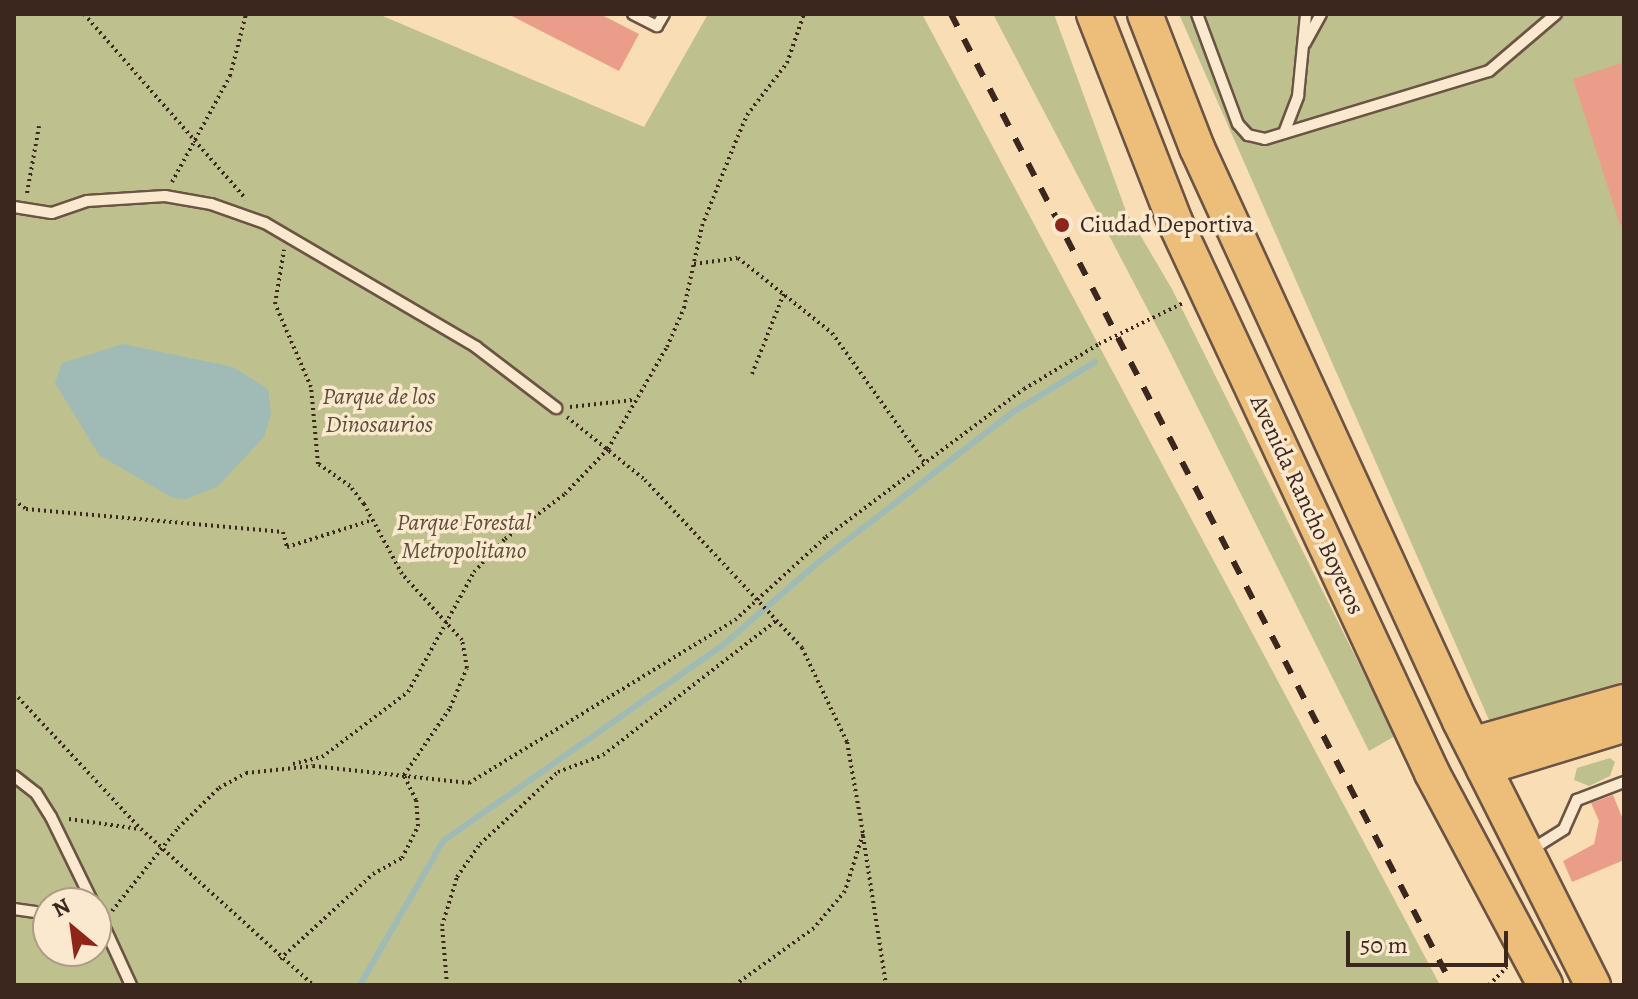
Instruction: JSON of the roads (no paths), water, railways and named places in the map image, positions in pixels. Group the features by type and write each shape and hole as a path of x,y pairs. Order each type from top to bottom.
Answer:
{"highway":[{"name":"Avenida Rancho Boyeros","path":"1094,14 1207,292 1398,699 1545,985"},
{"name":"Avenida Rancho Boyeros","path":"1145,14 1197,148 1473,749 1593,985"},
{"path":"1398,699 1433,755 1473,749 1485,873"}],"main road":[{"path":"1473,749 1622,723"}],"lane":[{"path":"633,14 657,26 664,14"},
{"path":"1197,14 1238,124 1248,135 1265,139 1489,71 1556,14"},
{"path":"1298,96 1306,14"},
{"path":"1284,133 1298,96 1305,43 1321,14"},
{"path":"19,209 52,213 87,201 165,196 211,204 265,223 476,347 556,408"},
{"path":"14,776 36,793 85,887"},
{"path":"1526,853 1564,829 1577,800 1624,782"},
{"path":"112,946 131,985"}],"water":[{"path":"123,344 233,367 268,389 271,414 264,437 218,486 187,499 173,498 99,455 55,383 62,363"}],"waterway":[{"path":"360,985 443,841 722,646 815,565 1013,412 1095,362"}],"railway":[{"path":"951,14 1452,985"}],"place":[{"name":"Ciudad Deportiva","path":"1062,225"}],"park label":[{"name":"Parque de los Dinosaurios","path":"379,411"},
{"name":"Parque Forestal Metropolitano","path":"464,537"}]}
